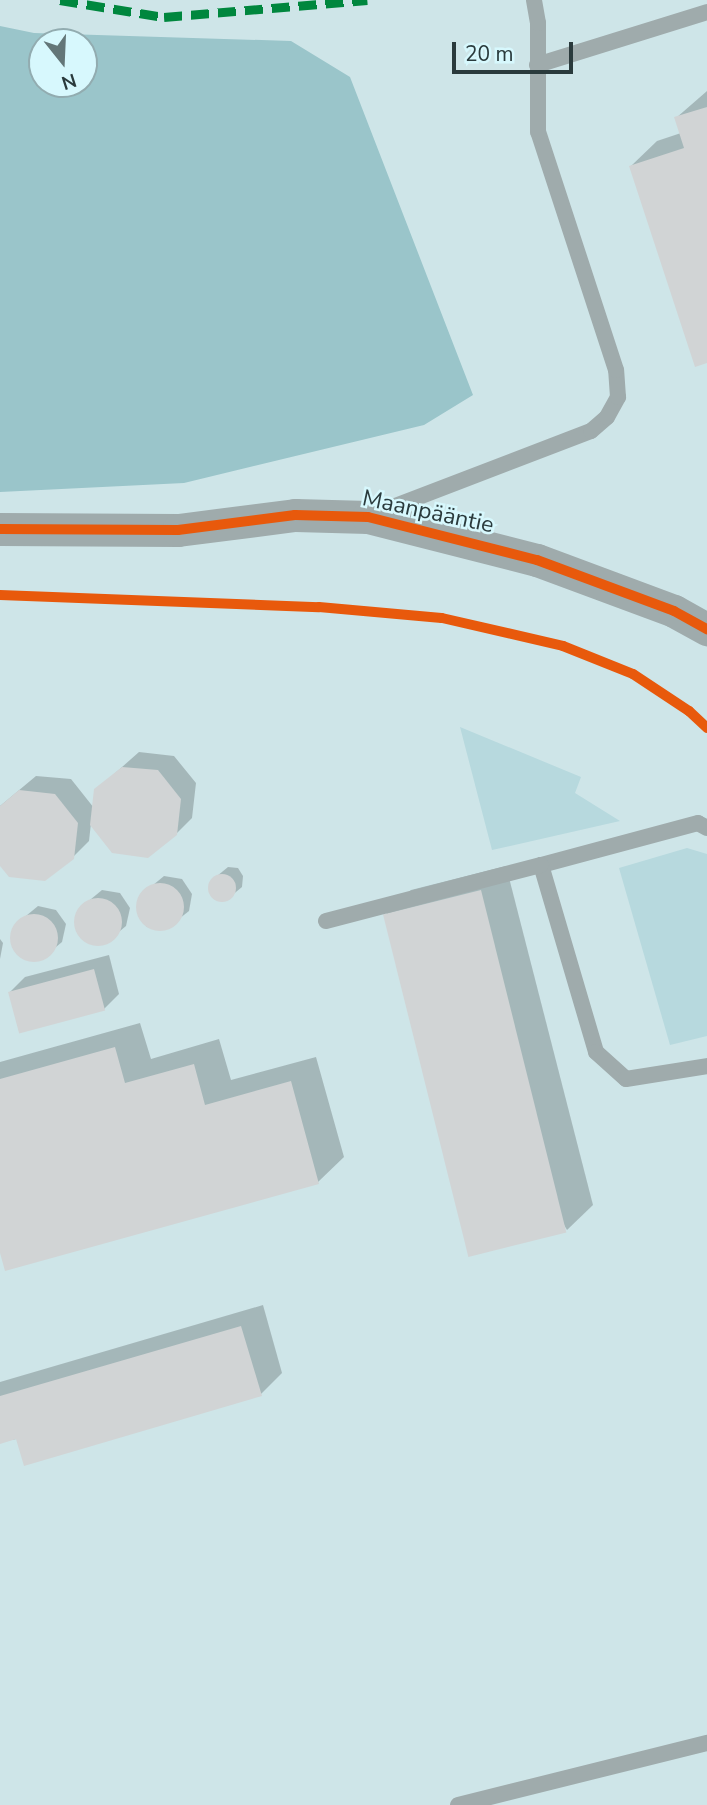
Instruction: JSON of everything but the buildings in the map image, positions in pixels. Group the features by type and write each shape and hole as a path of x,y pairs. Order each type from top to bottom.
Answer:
{"street":[{"name":"Maanpääntie","path":"0,529 178,530 295,515 368,517 537,560 674,611 707,629"}],"lane":[{"path":"368,517 591,431 607,417 618,397 616,370 538,132 538,23 534,0"},
{"path":"537,65 707,12"},
{"path":"326,921 698,823 707,828"},
{"path":"541,865 596,1052 626,1079 707,1066"},
{"path":"458,1805 707,1743"}],"shaded area":[{"path":"0,26 28,32 28,98 98,98 98,35 291,41 350,77 473,395 424,425 184,483 0,492"},
{"path":"460,727 581,777 575,793 620,821 492,850"},
{"path":"687,848 707,854 707,1036 670,1045 619,868"}],"marked path":[{"path":"60,0 164,17 367,0"}],"cycle path":[{"path":"0,529 178,530 295,515 368,517 537,560 674,611 707,629"},
{"path":"0,595 319,607 442,618 563,646 633,674 689,711 707,728"}]}
